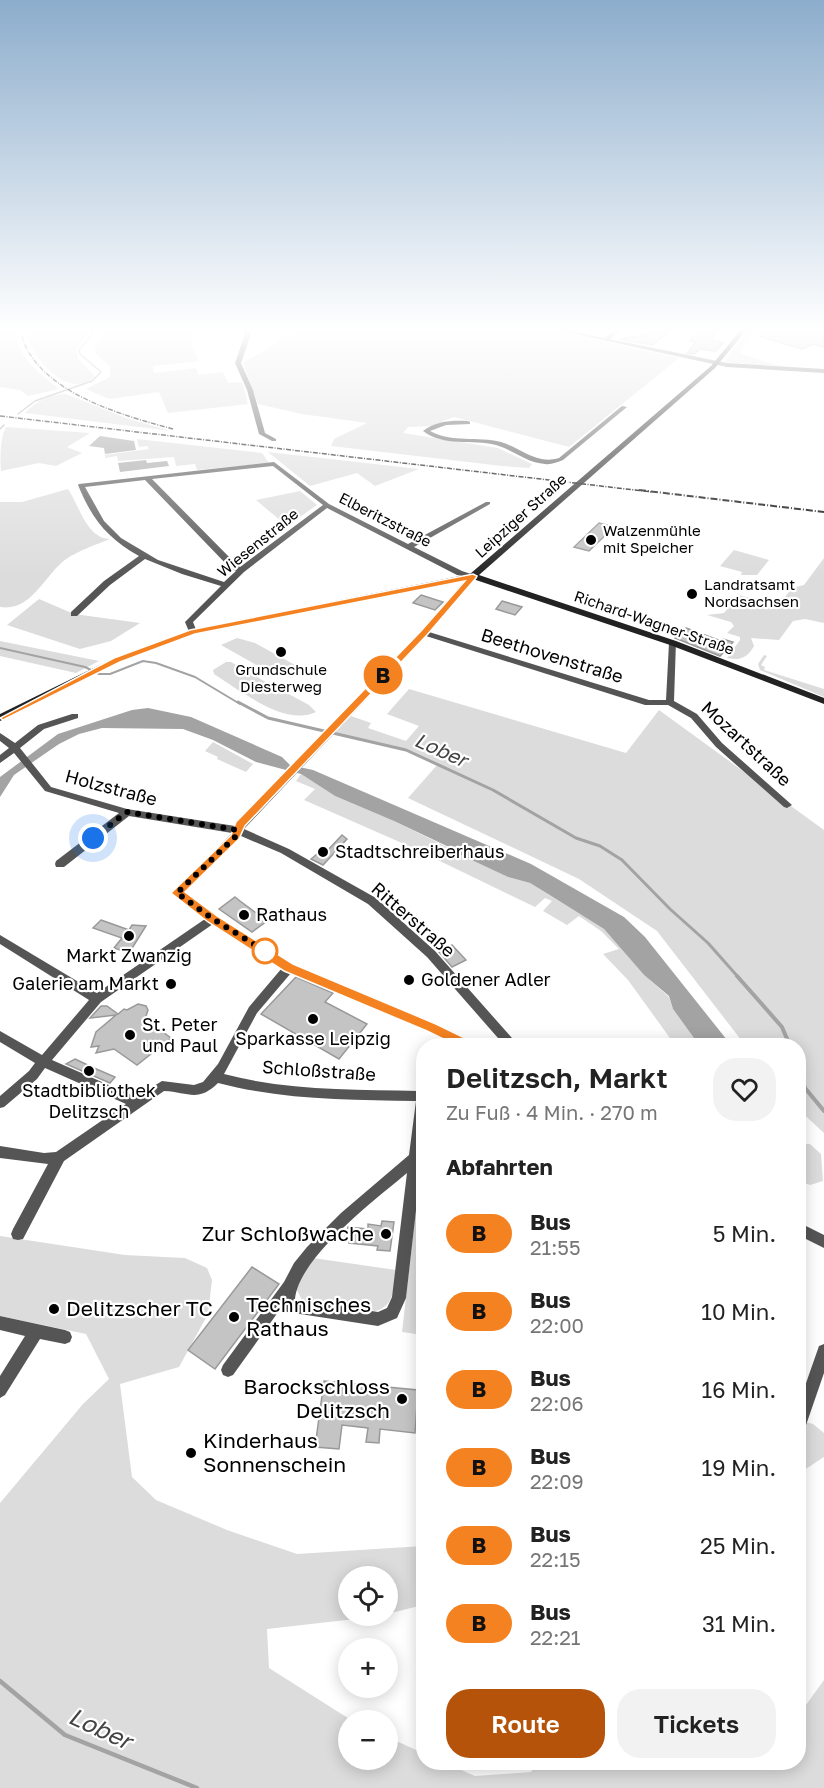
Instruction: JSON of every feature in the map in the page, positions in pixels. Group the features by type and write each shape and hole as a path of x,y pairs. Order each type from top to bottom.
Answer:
{"street":[{"path":"256,410 262,434 273,440"},
{"path":"468,423 432,427 426,431 436,436 497,444 537,462 551,462 561,459 620,410"},
{"name":"Leipziger Straße","path":"213,919 177,893 236,836 237,830 424,633 473,576 664,410"},
{"name":"Elberitzstraße","path":"146,555 117,539 106,528 81,485 274,464 327,506 408,547 473,576"},
{"path":"147,478 233,566 241,570"},
{"path":"408,547 488,504"},
{"name":"Wiesenstraße","path":"193,632 189,622 241,570 327,506"},
{"path":"74,614 107,583 146,555 206,580 226,585"},
{"path":"0,718 117,660 193,632 473,576"},
{"name":"Richard-Wagner-Straße","path":"473,576 673,643 824,701"},
{"name":"Beethovenstraße","path":"424,633 648,703 670,702"},
{"path":"670,702 675,650 673,643"},
{"name":"Mozartstraße","path":"670,702 694,716 719,745 787,805"},
{"path":"0,760 19,753 41,727 75,716"},
{"name":"Holzstraße","path":"0,736 19,753 48,789 127,812 237,830"},
{"path":"60,864 127,812"},
{"name":"Ritterstraße","path":"237,830 285,851 372,901 430,954 506,1038"},
{"path":"0,1103 33,1075 98,999 213,919 289,967 305,972 443,1038"},
{"path":"0,939 98,999"},
{"path":"18,1234 59,1157 162,1086 198,1090 206,1087 215,1077 253,1010 289,967"},
{"path":"0,1036 43,1062 136,1103"},
{"name":"Schloßstraße","path":"215,1077 241,1085 278,1089 416,1095"},
{"name":"Schloßstraße","path":"289,1285 287,1305 378,1319 392,1313 399,1298 416,1143"},
{"path":"0,1152 44,1159 59,1157"},
{"path":"228,1370 296,1273 319,1246 414,1159"},
{"path":"806,1232 824,1242"},
{"path":"0,1323 64,1337"},
{"path":"0,1390 36,1331"},
{"path":"806,1405 824,1351"}],"shaded area":[{"path":"28,410 107,410 171,431 25,413"},
{"path":"167,410 191,410 168,413"},
{"path":"286,410 614,410 569,447 454,417 431,426 408,427 403,433 498,448 532,464 529,468 331,446 334,439 367,423"},
{"path":"6,427 90,433 67,447 82,453 56,466 39,463 1,471 2,442"},
{"path":"100,436 134,441 136,450 105,454 104,448 89,446"},
{"path":"137,439 262,453 269,463 197,470 195,464 176,466 174,457 118,461 117,456 105,458 105,455 149,449 147,446 139,447"},
{"path":"268,452 419,469 375,486 357,473 310,486"},
{"path":"146,460 147,463 167,461 169,466 120,472 118,463"},
{"path":"68,489 84,520 95,533 102,538 110,539 66,559 37,591 21,604 0,607 0,502 22,502"},
{"path":"300,491 317,505 287,526 256,500"},
{"path":"734,550 769,560 757,575 741,575 742,572 720,566"},
{"path":"824,558 824,623 805,619 793,621 779,640 751,638 754,646 746,656 739,659 727,658 740,637 727,633 734,626 731,622 707,615 724,613 739,595 778,606 792,588 804,585"},
{"path":"39,599 74,614 140,623 111,641 80,649 7,625"},
{"path":"237,638 255,643 295,665 276,676 221,645"},
{"path":"0,641 99,661 76,673 0,656"},
{"path":"764,655 767,656 761,665 765,667 764,670 824,689 824,697 760,670 758,664"},
{"path":"226,662 231,662 269,684 241,692 214,674 213,670"},
{"path":"274,686 309,705 316,712 298,716 279,712 245,694"},
{"path":"409,689 626,753 659,710 824,830 824,1133 806,1116 806,1038 740,1038 657,931 579,879 408,798 438,764 406,750 335,733 351,716 371,723 368,728 406,741 419,726 387,714"},
{"path":"148,708 191,717 282,757 290,765 313,770 531,864 624,917 645,937 725,1038 694,1038 673,1009 669,996 644,975 604,929 530,883 508,877 394,821 335,796 301,774 256,762 213,740 183,729 102,728 79,734 59,744 14,775 0,797 0,777 58,734 132,710"},
{"path":"213,742 253,764 246,772 217,759 218,757 205,751"},
{"path":"301,774 335,796 394,821 508,877 530,883 604,929 644,975 669,997 673,1009 694,1038 670,1038 628,980 603,954 619,949 601,931 579,916 567,925 543,911 552,901 545,898 535,907 411,847 304,800 315,789 296,781"},
{"path":"806,1144 810,1144 821,1154 823,1181 810,1185 806,1184"},
{"path":"416,1210 416,1334 402,1332"},
{"path":"0,1236 125,1255 185,1258 207,1268 212,1280 208,1314 179,1367 120,1384 132,1477 156,1500 227,1530 297,1554 416,1546 416,1607 398,1611 398,1566 338,1566 338,1621 267,1629 269,1668 338,1712 338,1770 398,1770 398,1742 416,1750 416,1770 461,1770 475,1776 531,1772 532,1770 806,1770 806,1705 824,1680 824,1788 0,1788 0,1503 83,1404 109,1379 86,1334 0,1316"},
{"path":"313,1258 396,1270 390,1300 376,1311 302,1300 295,1286"},
{"path":"806,1422 813,1424 824,1433 824,1457 806,1469"}],"building":[{"name":"Walzenmühle mit Speicher","path":"599,523 614,527 589,551 574,547"},
{"path":"421,595 443,602 435,610 413,603"},
{"path":"502,601 522,607 515,615 496,609"},
{"path":"686,628 721,641 723,639 733,642 720,656 675,638"},
{"name":"Stadtschreiberhaus","path":"342,835 347,839 323,865 311,859 322,850 326,852"},
{"name":"Rathaus","path":"235,897 267,921 252,932 219,909"},
{"name":"Markt Zwanzig","path":"101,920 129,930 132,925 146,926 129,953 114,948 122,938 93,928"},
{"path":"452,945 466,960 452,967 439,952"},
{"name":"Sparkasse Leipzig","path":"296,977 333,993 325,1002 367,1024 339,1059 261,1014"},
{"name":"St. Peter und Paul","path":"138,1004 146,1006 148,1010 145,1019 171,1038 137,1065 114,1049 96,1053 99,1046 91,1047 96,1032 116,1015 90,1018 101,1006 107,1006 118,1014"},
{"name":"Stadtbibliothek Delitzsch","path":"75,1059 115,1077 110,1083 66,1064"},
{"name":"Zur Schloßwache","path":"382,1221 394,1222 390,1251 377,1250 378,1246 349,1243 350,1237 345,1237 348,1227 368,1229 368,1224 381,1226"},
{"name":"Technisches Rathaus","path":"252,1267 279,1284 215,1369 188,1350"},
{"name":"Barockschloss Delitzsch","path":"324,1381 416,1390 415,1433 380,1429 379,1443 366,1442 368,1428 342,1425 339,1449 315,1447"}],"waterway":[{"name":"Lober","path":"18,414 23,410"},
{"name":"Lober","path":"0,429 4,425"},
{"name":"Lober","path":"0,648 85,667 99,674 110,674 143,661 156,663 195,677 240,704"},
{"name":"Lober","path":"238,702 268,718 406,750 493,790 576,838 600,846 622,860 670,909 708,943 739,978"},
{"name":"Lober","path":"737,976 782,1027 787,1038"},
{"name":"Lober","path":"806,1089 824,1111"},
{"name":"Lober","path":"0,1681 65,1735 197,1788"}],"railway":[{"path":"113,410 173,429"},
{"path":"0,416 652,492"},
{"path":"639,490 824,512"}],"bus line":[{"name":"B","path":"0,718 117,660 193,632 473,576 468,585 424,633 240,825 236,836 177,893 213,919 289,967 432,1027 453,1038"}],"place":[{"name":"Walzenmühle mit Speicher","path":"591,540"},
{"name":"Landratsamt Nordsachsen","path":"692,594"},
{"name":"Grundschule Diesterweg","path":"281,652"},
{"name":"Stadtschreiberhaus","path":"323,852"},
{"name":"Rathaus","path":"244,915"},
{"name":"Markt Zwanzig","path":"129,936"},
{"name":"Goldener Adler","path":"409,980"},
{"name":"Galerie am Markt","path":"171,984"},
{"name":"Sparkasse Leipzig","path":"313,1019"},
{"name":"St. Peter und Paul","path":"130,1035"},
{"name":"Stadtbibliothek Delitzsch","path":"89,1071"},
{"name":"Zur Schloßwache","path":"386,1234"},
{"name":"Delitzscher TC","path":"54,1309"},
{"name":"Technisches Rathaus","path":"234,1317"},
{"name":"Barockschloss Delitzsch","path":"402,1399"},
{"name":"Kinderhaus Sonnenschein","path":"191,1453"}],"route":[{"path":"93,838 127,812 237,830 236,836 177,893 213,919 265,951"}]}
